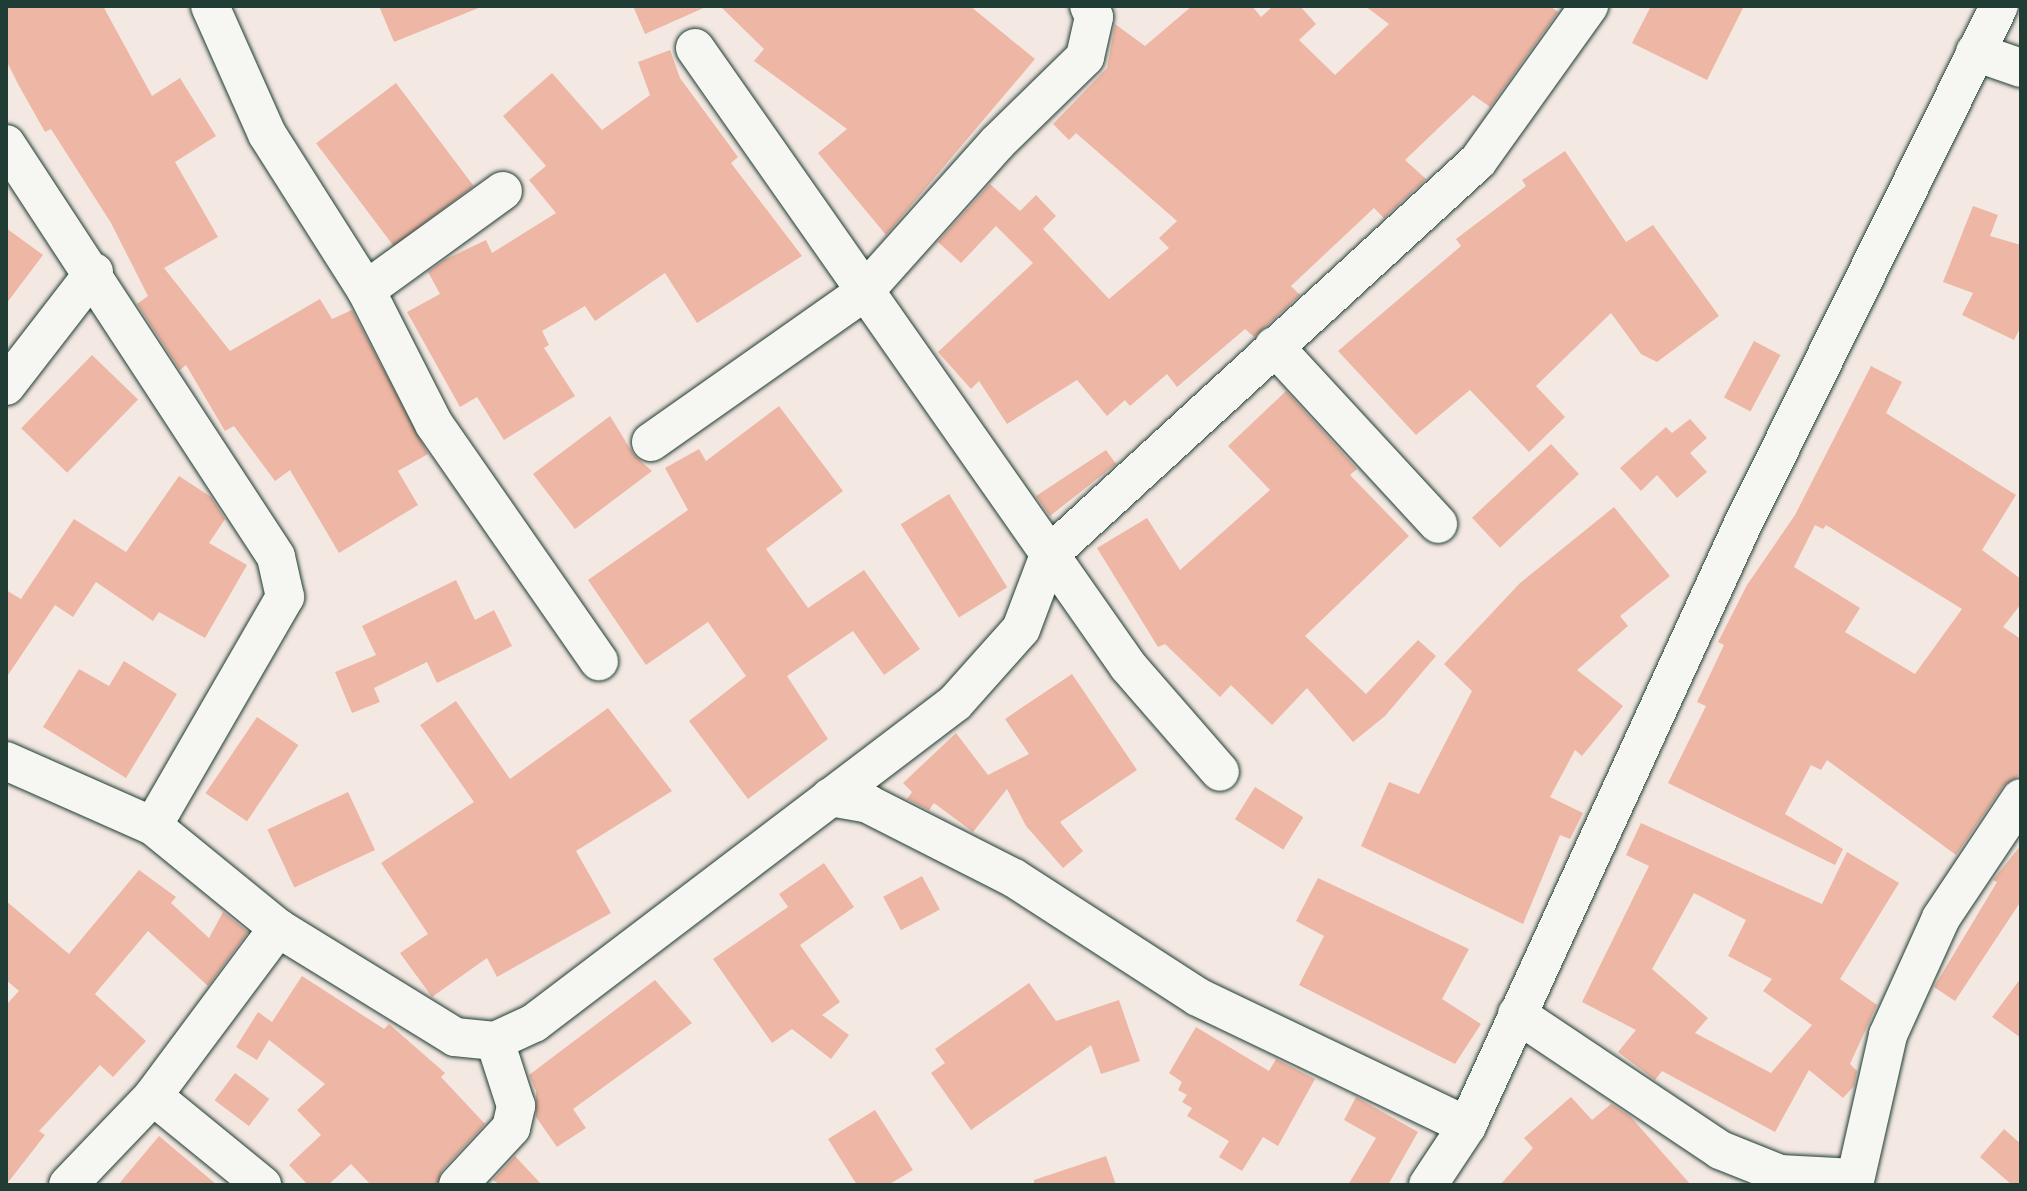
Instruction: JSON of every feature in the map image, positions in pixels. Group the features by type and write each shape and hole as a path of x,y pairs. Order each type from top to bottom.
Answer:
{"street":[{"path":"210,6 267,134 366,290 434,424 599,661"},
{"path":"651,442 863,293 997,143 1085,57 1094,17 1089,6"},
{"path":"9,769 153,826 278,928 455,1037 495,1041 534,1023 955,703 1021,629 1049,555 1478,161 1589,6"},
{"path":"1428,1185 1467,1126 1741,528 1999,6"},
{"path":"695,48 863,293 1128,666 1220,772"},
{"path":"1975,52 2021,68"},
{"path":"6,144 94,272 276,557 285,597 153,826"},
{"path":"366,290 503,191"},
{"path":"6,386 94,272"},
{"path":"1274,346 1438,524"},
{"path":"830,797 868,804 1014,878 1198,997 1467,1126"},
{"path":"1517,1014 1768,1179 1854,1182 1888,1035 1941,918 2021,798"},
{"path":"68,1185 153,1096 278,928"},
{"path":"458,1185 511,1128 516,1106 495,1041"},
{"path":"153,1096 262,1185"}],"building":[{"path":"6,6 103,6 152,96 180,78 216,136 175,162 218,237 164,268 230,351 320,299 332,319 352,310 428,454 398,471 418,505 339,553 290,470 275,481 234,426 225,431 186,365 180,370 137,304 148,296 111,223 51,129 45,132 18,84 6,60"},
{"path":"379,6 481,6 481,7 394,42"},
{"path":"633,6 708,6 645,34"},
{"path":"720,6 970,6 1035,59 886,235 818,153 847,129 754,61 764,49"},
{"path":"1192,6 1252,6 1261,17 1273,6 1300,6 1316,24 1299,40 1335,75 1389,24 1365,6 1550,6 1558,12 1490,107 1473,95 1405,160 1426,179 1384,218 1374,208 1291,286 1300,295 1254,337 1245,329 1177,387 1167,374 1130,406 1125,400 1107,416 1077,380 1007,424 979,381 971,389 938,352 1033,263 996,226 961,263 938,242 990,184 1020,211 1036,195 1056,216 1043,229 1109,299 1169,248 1159,238 1177,221 1076,133 1069,140 1053,124 1107,68 1115,24 1145,46"},
{"path":"1651,6 1744,6 1707,80 1632,43"},
{"path":"670,50 680,78 738,157 731,163 802,256 697,323 665,273 595,321 585,306 542,331 549,345 544,348 575,396 504,440 477,397 460,407 407,312 440,294 428,272 444,260 486,240 492,253 556,213 529,180 546,166 503,116 552,73 602,130 650,95 638,62"},
{"path":"396,83 474,186 394,246 316,143"},
{"path":"1565,151 1626,242 1653,225 1719,316 1657,362 1641,354 1611,313 1536,386 1565,417 1529,452 1470,390 1416,435 1338,351 1461,246 1456,239 1526,186 1522,180"},
{"path":"1973,206 1998,215 1990,236 2021,245 2021,326 2014,340 1962,315 1973,293 1943,282"},
{"path":"6,228 43,255 6,304"},
{"path":"1754,341 1780,355 1750,412 1724,398"},
{"path":"92,355 138,399 67,473 21,428"},
{"path":"1871,366 1902,382 1886,413 2016,495 1982,550 2021,579 2021,604 2003,627 2021,639 2021,774 2003,786 1956,855 1827,760 1821,770 1811,765 1785,814 1843,849 1835,865 1668,783 1706,706 1697,702 1724,645 1718,642 1747,585 1795,515","holes":["1815,525 1823,529 1826,525 1962,609 1915,674 1845,632 1860,608 1794,567"]},
{"path":"1286,391 1357,469 1350,475 1409,536 1305,636 1366,694 1418,640 1436,656 1385,716 1353,742 1307,688 1272,725 1231,685 1220,697 1165,644 1158,647 1097,548 1147,518 1180,570 1270,490 1228,446"},
{"path":"779,406 843,491 766,549 808,608 864,570 920,649 884,675 853,631 787,676 828,739 748,799 689,721 746,676 708,622 646,665 588,580 688,510 665,468 699,449 706,461"},
{"path":"610,416 634,455 652,471 575,529 533,474"},
{"path":"1690,419 1707,438 1690,453 1707,472 1677,498 1657,475 1641,491 1620,468 1666,427 1672,433"},
{"path":"1551,444 1579,474 1500,548 1472,518"},
{"path":"1106,450 1116,464 1050,516 1036,496"},
{"path":"179,476 211,497 225,519 209,543 247,565 205,638 159,612 153,621 96,582 73,617 55,605 6,678 6,590 21,599 74,519 126,552"},
{"path":"949,494 1007,587 959,617 901,524"},
{"path":"1614,507 1670,576 1620,616 1628,626 1577,670 1623,706 1582,756 1575,750 1550,797 1583,813 1570,839 1560,835 1523,924 1361,846 1389,782 1419,794 1472,691 1444,664 1520,583"},
{"path":"456,580 475,620 494,610 512,646 437,683 427,662 374,688 380,702 352,713 335,672 376,655 362,626"},
{"path":"124,661 177,694 126,778 43,727 79,669 109,686"},
{"path":"1072,674 1137,770 1060,822 1083,851 1063,868 1026,826 1007,789 973,832 934,803 929,810 907,799 912,792 903,783 956,733 988,775 1029,754 1005,719"},
{"path":"456,701 510,779 608,708 672,791 576,851 611,913 497,977 487,958 432,997 400,953 428,934 381,863 474,802 420,725"},
{"path":"257,717 298,745 247,821 206,793"},
{"path":"1255,787 1303,817 1283,849 1235,819"},
{"path":"348,792 375,850 294,888 267,830"},
{"path":"1641,823 1822,904 1847,852 1899,883 1840,979 1877,1005 1850,1064 1857,1071 1854,1086 1843,1098 1809,1070 1775,1132 1662,1071 1655,1080 1618,1052 1636,1030 1582,1002 1649,866 1626,855","holes":["1694,893 1746,920 1728,956 1772,979 1763,991 1812,1025 1771,1073 1695,1033 1708,1018 1652,969"]},
{"path":"2021,845 2021,901 1955,1001 1934,987 1997,882 1993,880"},
{"path":"824,863 854,907 800,945 840,1002 822,1015 849,1035 831,1059 792,1029 772,1043 713,959 788,907 779,894"},
{"path":"139,870 176,897 171,903 209,938 223,912 248,932 208,986 148,931 95,994 146,1041 113,1077 100,1065 39,1131 45,1135 6,1185 6,1005 19,991 6,980 6,901 69,954"},
{"path":"922,876 940,910 901,930 883,897"},
{"path":"1318,878 1469,949 1442,999 1481,1024 1455,1064 1299,985 1324,936 1296,921"},
{"path":"302,976 384,1029 389,1024 445,1073 441,1077 485,1124 442,1170 437,1185 371,1185 351,1164 328,1185 308,1185 289,1165 321,1135 297,1110 325,1084 269,1040 257,1060 236,1047 258,1012 272,1022"},
{"path":"2021,978 2021,1038 1992,1017"},
{"path":"655,980 692,1023 573,1109 586,1128 557,1147 536,1117 536,1091 529,1075"},
{"path":"1029,983 1056,1021 1119,1000 1140,1061 1101,1074 1091,1045 971,1130 931,1073 945,1063 935,1049"},
{"path":"1196,1027 1269,1071 1276,1059 1315,1079 1278,1146 1263,1137 1242,1171 1219,1157 1229,1141 1187,1116 1192,1108 1182,1102 1187,1095 1178,1090 1182,1082 1169,1073"},
{"path":"235,1073 269,1099 249,1126 215,1100"},
{"path":"1356,1097 1418,1132 1388,1185 1348,1185 1376,1138 1344,1120"},
{"path":"1571,1097 1592,1120 1611,1104 1630,1116 1691,1185 1500,1185 1533,1148 1524,1138"},
{"path":"875,1110 913,1170 888,1185 857,1185 828,1139"},
{"path":"2004,1129 2021,1144 2021,1185 2012,1185 1980,1157"},
{"path":"159,1136 217,1185 118,1185"},
{"path":"515,1156 542,1185 500,1185 493,1180"},
{"path":"1106,1156 1116,1185 1034,1185 1034,1180"}]}
